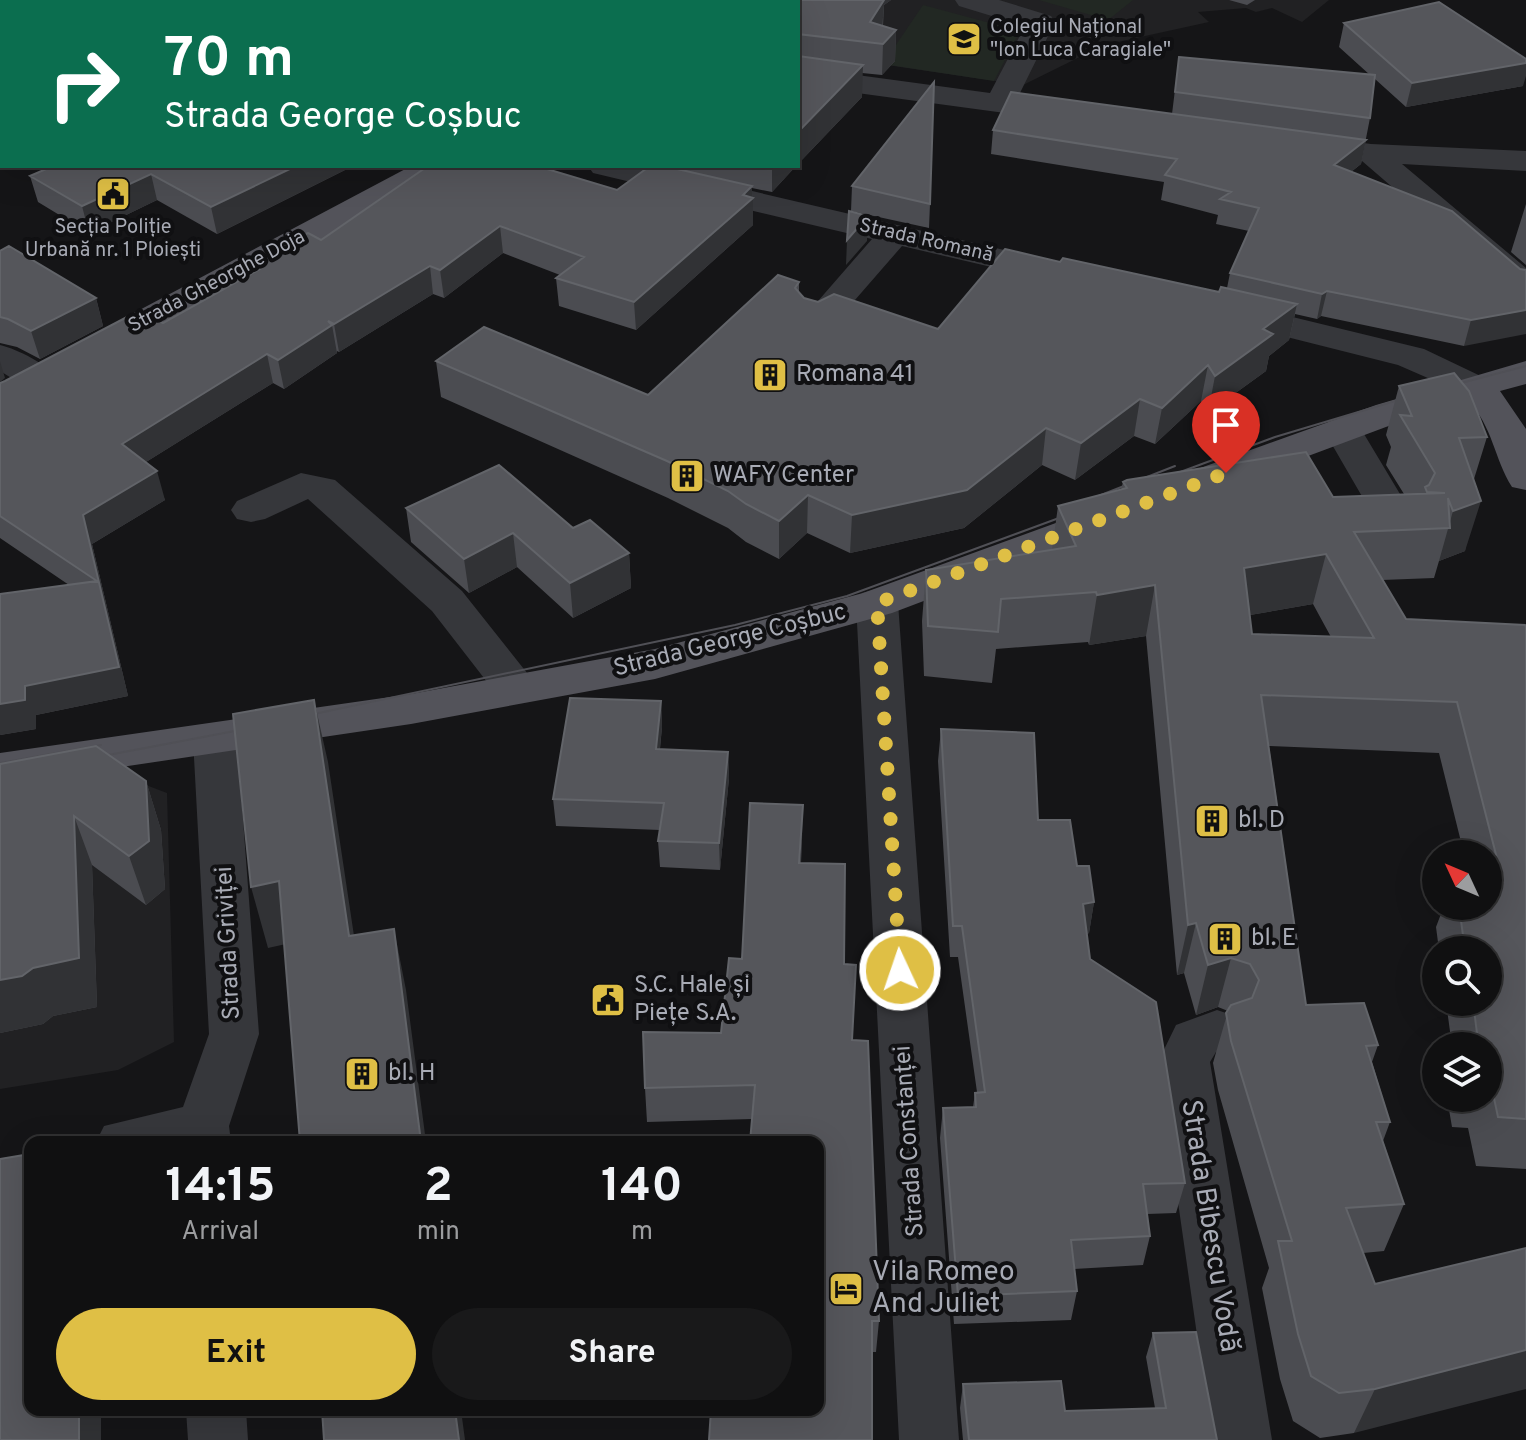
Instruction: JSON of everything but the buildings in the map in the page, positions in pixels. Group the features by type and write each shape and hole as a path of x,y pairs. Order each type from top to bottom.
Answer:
{"main road":[{"name":"Strada Gheorghe Doja","path":"0,399 431,168"},
{"name":"Strada George Coșbuc","path":"0,769 411,709 655,664 877,603 1342,429 1526,372"},
{"path":"1476,388 1491,401 1505,422 1526,478"}],"street":[{"path":"969,0 1041,22 1000,103"},
{"path":"800,76 1093,116"},
{"path":"1278,140 1371,153 1526,161"},
{"path":"1371,153 1526,285"},
{"name":"Strada Romană","path":"613,168 1093,281"},
{"path":"816,324 895,234"},
{"path":"1200,306 1411,357 1476,388"},
{"path":"0,356 39,379"},
{"path":"1342,429 1398,524"},
{"path":"251,510 301,485 321,489 447,601 516,689"},
{"name":"Strada Constanței","path":"877,603 929,1440"},
{"name":"Strada Griviței","path":"203,1134 234,1034 215,739"},
{"name":"Strada Bibescu Vodă","path":"1217,1031 1192,1040 1186,1049 1184,1062 1242,1440"},
{"path":"183,1136 203,1134"},
{"path":"216,1416 218,1440"}],"shaded area":[{"name":"Colegiul Național \"Ion Luca Caragiale\"","path":"800,0 1329,0 1302,22 1272,8 1256,12 1246,8 1198,12 1209,22 1104,45 1023,85 800,52"},
{"path":"1039,0 1133,0 1108,20"},
{"path":"923,5 1020,31 994,81 883,64"},
{"path":"112,772 167,793 174,1042 118,1070 0,1089 0,791"}],"tram line":[{"path":"1442,388 1526,366"},
{"path":"1164,478 1275,437 1415,395"},
{"path":"1078,504 1175,466"},
{"path":"295,718 735,625 847,596 1078,511"},
{"path":"87,759 256,727"},
{"path":"0,763 101,745"}],"place":[{"name":"Colegiul Național \"Ion Luca Caragiale\"","path":"964,39"},
{"name":"Secția Poliție Urbană nr. 1 Ploiești","path":"113,194"},
{"name":"Romana 41","path":"770,375"},
{"name":"WAFY Center","path":"687,476"},
{"name":"bl. D","path":"1212,821"},
{"name":"bl. E","path":"1225,939"},
{"name":"S.C. Hale și Piețe S.A.","path":"608,1000"},
{"name":"bl. H","path":"362,1074"},
{"name":"Vila Romeo And Juliet","path":"846,1289"}],"route":[{"path":"900,970 877,603 1226,473"}]}
